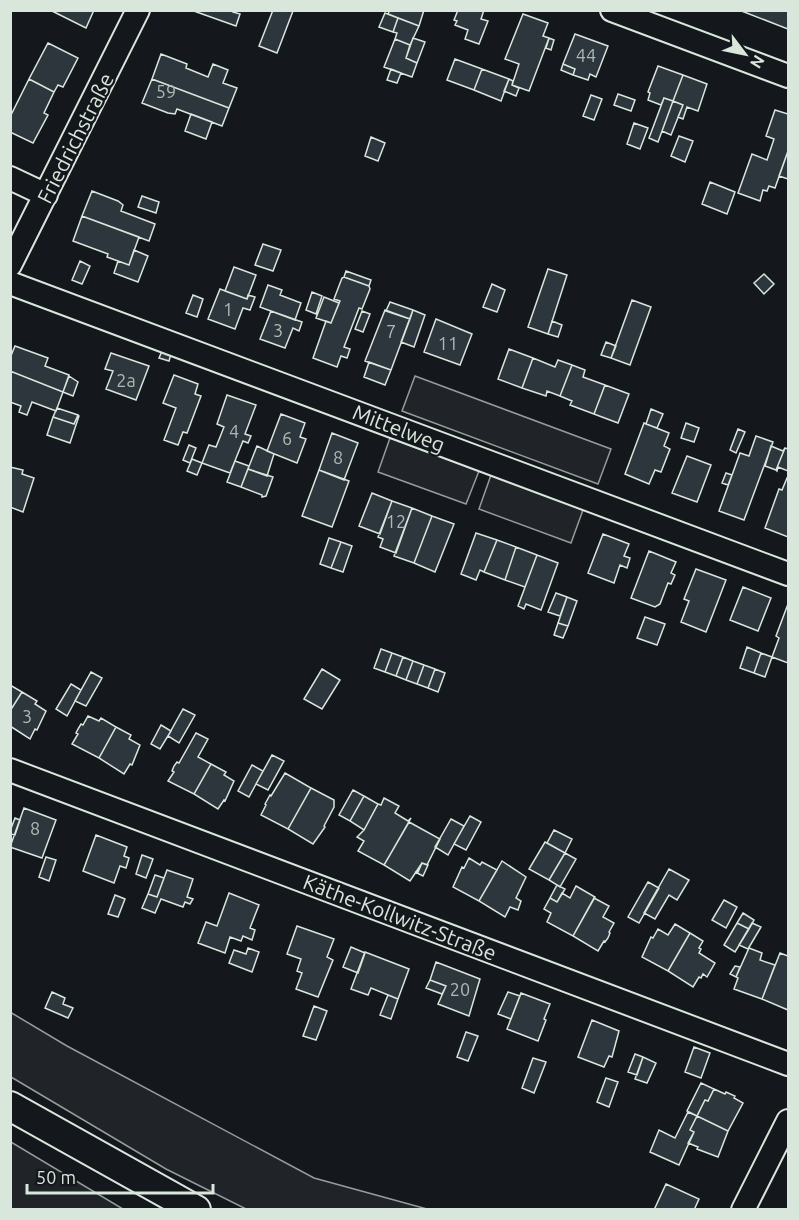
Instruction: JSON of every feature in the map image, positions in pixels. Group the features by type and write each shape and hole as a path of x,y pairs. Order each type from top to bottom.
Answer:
{"street":[{"name":"Friedrichstraße","path":"10,265 138,10"},
{"path":"612,10 789,76"},
{"path":"10,178 46,195"},
{"name":"Mittelweg","path":"10,283 789,574"},
{"name":"Käthe-Kollwitz-Straße","path":"10,770 789,1064"},
{"path":"10,1106 196,1209"},
{"path":"743,1209 789,1120"}],"shaded area":[{"path":"415,376 611,449 598,484 402,411"},
{"path":"390,438 479,471 466,504 378,472"},
{"path":"491,475 583,510 571,543 479,509"},
{"path":"10,1012 67,1046 314,1178 427,1209 246,1209 166,1169 11,1077"},
{"path":"11,1142 123,1209 11,1209"}],"building":[{"path":"50,10 94,10 86,28"},
{"path":"191,10 234,10 233,12 240,14 236,26"},
{"path":"273,10 293,11 277,53 259,46"},
{"path":"390,10 424,10 419,26 388,14"},
{"path":"458,10 484,10 481,19 488,21 479,44 465,39 468,30 455,25 457,21 454,20"},
{"path":"739,10 788,10 788,29"},
{"path":"385,13 398,18 393,32 379,27"},
{"path":"523,14 548,23 543,36 549,38 529,91 512,85 519,64 505,59"},
{"path":"398,18 419,26 410,45 395,39 397,33 393,32"},
{"path":"575,34 608,46 596,77 590,74 588,80 573,75 575,69 563,64"},
{"path":"413,38 425,42 417,63 406,58"},
{"path":"549,38 554,40 551,50 546,48"},
{"path":"395,39 410,45 406,58 417,63 412,77 384,67"},
{"path":"48,43 78,58 63,87 58,85 54,92 29,79"},
{"path":"161,54 187,64 186,68 208,77 213,64 228,70 223,83 237,88 229,108 152,79"},
{"path":"455,59 482,69 474,90 447,80"},
{"path":"563,64 575,69 573,75 561,70"},
{"path":"658,66 683,75 673,101 664,98 661,105 648,100 650,93 648,92"},
{"path":"391,69 401,73 397,83 387,80"},
{"path":"482,69 509,79 501,101 474,90"},
{"path":"683,75 707,84 698,111 687,107 683,119 678,117 683,105 673,101"},
{"path":"29,79 54,92 44,113 48,115 33,143 10,132 10,117"},
{"path":"152,79 229,108 222,126 177,109 175,114 168,113 142,103"},
{"path":"509,79 513,81 512,85 519,88 516,96 504,91"},
{"path":"618,94 635,100 631,111 614,105"},
{"path":"591,95 602,99 594,120 583,116"},
{"path":"664,98 673,101 658,142 649,138"},
{"path":"673,101 683,105 671,135 662,131"},
{"path":"775,110 788,114 788,151 775,188 769,186 767,191 763,190 760,201 738,193 752,154 767,160 774,139 766,136"},
{"path":"191,114 212,122 206,139 185,131"},
{"path":"634,123 648,128 640,149 627,144"},
{"path":"679,136 693,141 685,162 671,156"},
{"path":"371,137 385,143 378,161 365,156"},
{"path":"788,151 788,179 779,176"},
{"path":"710,182 735,192 727,214 702,204"},
{"path":"92,191 118,201 123,205 121,211 155,224 149,241 82,216"},
{"path":"142,196 159,202 156,213 138,207"},
{"path":"82,216 139,237 129,265 107,257 108,254 73,241"},
{"path":"263,244 281,250 273,271 255,265"},
{"path":"134,250 148,256 138,282 114,273 118,261 129,265"},
{"path":"80,261 90,266 82,284 72,280"},
{"path":"234,267 256,275 247,299 225,291"},
{"path":"548,269 567,275 548,334 528,327"},
{"path":"346,271 371,280 369,286 344,277"},
{"path":"764,274 774,284 764,294 754,283"},
{"path":"344,277 369,286 370,289 362,309 359,308 344,347 350,349 347,358 341,356 337,367 313,358 326,321 331,323 340,301 334,299"},
{"path":"492,284 505,290 497,312 483,307"},
{"path":"268,285 282,290 280,295 301,303 295,320 260,307"},
{"path":"220,289 247,299 248,295 255,297 250,310 243,308 235,329 208,319"},
{"path":"312,292 322,296 316,314 306,310"},
{"path":"193,295 203,299 197,317 186,313"},
{"path":"324,297 339,303 331,323 316,318"},
{"path":"632,300 651,307 630,365 611,358"},
{"path":"390,302 413,310 410,319 386,311"},
{"path":"385,310 410,319 391,370 365,361"},
{"path":"413,310 425,315 414,347 401,342"},
{"path":"271,311 302,322 299,331 293,328 285,348 260,339"},
{"path":"362,311 370,314 363,332 355,329"},
{"path":"436,319 472,334 460,365 424,352"},
{"path":"552,321 562,325 558,337 548,334"},
{"path":"606,342 616,346 611,358 601,355"},
{"path":"15,346 48,358 45,366 69,375 63,392 10,371 10,358"},
{"path":"509,349 533,358 522,388 498,379"},
{"path":"162,351 171,354 169,361 159,358"},
{"path":"111,353 149,366 136,400 106,389 113,371 105,369"},
{"path":"533,358 555,367 558,360 572,365 560,396 547,391 546,396 522,388"},
{"path":"369,362 391,370 385,385 364,377"},
{"path":"572,365 585,370 583,377 605,385 594,414 570,405 572,401 560,396"},
{"path":"10,371 63,392 56,411 32,402 27,415 19,412 21,406 10,402"},
{"path":"174,375 198,384 195,394 201,396 187,433 183,432 178,445 164,440 176,408 163,403"},
{"path":"69,376 78,382 73,396 63,392"},
{"path":"605,385 629,394 618,423 594,414"},
{"path":"227,395 256,405 245,434 251,436 248,443 243,441 230,473 202,463 209,445 216,447 224,427 217,424"},
{"path":"57,408 78,415 74,424 53,417"},
{"path":"651,409 663,414 657,428 646,424"},
{"path":"281,414 305,423 300,437 306,439 297,463 267,451"},
{"path":"78,415 70,443 47,435 53,417 74,424"},
{"path":"644,423 669,433 664,446 670,449 661,472 655,470 649,484 625,474"},
{"path":"686,423 699,428 694,442 681,438"},
{"path":"738,429 745,432 736,453 730,450"},
{"path":"332,433 358,443 344,480 319,470"},
{"path":"756,436 773,442 744,520 719,511 740,453 749,456"},
{"path":"189,445 196,448 190,463 183,460"},
{"path":"257,446 274,454 267,476 248,469"},
{"path":"771,446 783,451 785,448 776,470 765,466"},
{"path":"785,448 788,449 788,471 778,467 777,471 776,470"},
{"path":"687,456 711,465 697,502 672,493"},
{"path":"192,459 202,463 197,475 187,471"},
{"path":"235,461 249,466 241,487 227,482"},
{"path":"10,467 23,470 22,474 34,478 23,512 10,507"},
{"path":"248,469 273,477 266,496 262,497 262,495 241,487"},
{"path":"319,470 349,481 332,527 302,516"},
{"path":"726,473 732,475 728,485 722,483"},
{"path":"787,478 788,537 765,528 779,489 782,490"},
{"path":"372,493 392,501 380,534 359,526"},
{"path":"392,501 412,508 396,553 380,547 383,539 378,537"},
{"path":"412,508 432,516 414,563 394,556"},
{"path":"432,516 454,524 435,572 414,563"},
{"path":"476,533 497,540 484,572 480,570 476,580 461,574"},
{"path":"603,534 629,544 624,556 630,558 627,568 620,565 614,583 588,573"},
{"path":"329,538 341,542 331,568 320,564"},
{"path":"497,540 516,547 505,580 484,572"},
{"path":"341,542 352,546 343,572 331,568"},
{"path":"516,547 537,555 525,587 505,580"},
{"path":"649,551 676,562 671,573 675,575 671,584 668,583 660,604 655,607 631,598"},
{"path":"537,555 558,563 541,610 526,604 524,609 518,606"},
{"path":"696,569 726,580 706,632 681,622 689,601 684,599"},
{"path":"743,587 771,598 758,631 730,620"},
{"path":"556,593 567,597 560,616 548,612"},
{"path":"567,597 577,601 568,626 558,623"},
{"path":"788,604 788,663 772,657 779,638 776,636"},
{"path":"645,617 665,624 657,645 637,638"},
{"path":"558,623 568,626 563,638 554,635"},
{"path":"747,647 761,653 754,673 740,668"},
{"path":"381,649 392,653 385,672 374,668"},
{"path":"392,653 403,657 396,676 385,672"},
{"path":"761,653 772,657 765,677 754,673"},
{"path":"403,657 413,661 406,680 396,676"},
{"path":"413,661 424,665 417,684 406,680"},
{"path":"424,665 435,669 428,688 417,684"},
{"path":"322,669 340,680 322,709 304,699"},
{"path":"435,669 445,673 438,692 428,688"},
{"path":"91,672 102,678 86,706 75,701"},
{"path":"71,684 81,690 67,716 56,709"},
{"path":"10,685 22,692 10,711"},
{"path":"22,692 37,701 35,704 46,711 30,739 10,726 10,711"},
{"path":"183,709 195,715 179,743 168,736"},
{"path":"88,716 99,721 101,718 116,727 99,758 72,744 78,734 76,733 78,729"},
{"path":"161,725 171,731 160,749 151,744"},
{"path":"116,727 131,735 129,739 140,745 132,765 130,764 124,774 99,758"},
{"path":"196,733 208,739 198,757 211,764 194,794 168,781 174,772 172,771 174,766 177,762 179,763"},
{"path":"272,755 284,761 268,790 256,784"},
{"path":"211,764 226,772 224,775 234,781 225,801 218,809 194,794"},
{"path":"252,765 263,771 249,797 238,791"},
{"path":"285,773 311,788 288,829 261,815 270,795"},
{"path":"311,788 334,800 334,807 325,827 313,844 288,829"},
{"path":"353,790 364,796 350,821 339,815"},
{"path":"364,796 378,804 364,830 350,821"},
{"path":"384,798 399,806 395,813 408,821 411,818 384,865 358,851 364,841 357,837"},
{"path":"24,808 56,820 42,858 10,847"},
{"path":"470,816 481,822 466,850 454,844"},
{"path":"15,818 20,820 15,835 10,834 10,831"},
{"path":"451,819 464,826 448,855 435,847"},
{"path":"409,822 440,839 427,865 422,863 410,881 384,865"},
{"path":"554,830 572,839 565,853 547,843"},
{"path":"96,835 127,847 124,856 129,858 126,868 120,866 114,883 83,871"},
{"path":"545,842 565,853 549,880 529,869"},
{"path":"565,853 576,859 560,887 549,880"},
{"path":"142,855 153,859 146,878 136,874"},
{"path":"46,857 56,860 49,881 39,877"},
{"path":"469,858 480,865 482,862 497,870 479,901 453,887"},
{"path":"502,861 526,877 516,898 521,901 518,910 510,907 505,917 479,901"},
{"path":"422,863 428,865 423,876 415,872 418,872"},
{"path":"669,869 689,880 677,900 669,895 655,919 644,913"},
{"path":"167,870 193,879 187,897 193,899 190,904 185,902 183,907 161,899 155,913 142,908 148,894 157,897"},
{"path":"155,875 164,878 157,897 148,894"},
{"path":"648,882 659,888 639,923 628,917"},
{"path":"557,885 565,889 557,902 550,898"},
{"path":"576,886 595,897 573,936 547,922 551,913 544,909 550,898 557,902 562,893 570,898"},
{"path":"229,893 259,905 250,928 255,930 252,940 243,936 241,941 230,937 225,953 198,943 206,922 217,926"},
{"path":"115,895 125,899 118,917 108,914"},
{"path":"594,898 609,906 603,917 614,923 608,938 598,951 573,936"},
{"path":"724,900 737,907 726,928 712,920"},
{"path":"743,913 754,920 749,929 737,923"},
{"path":"737,923 749,929 735,952 724,945"},
{"path":"752,923 761,927 748,949 739,945"},
{"path":"675,924 690,933 668,971 642,957 651,937 653,938 658,929 668,935"},
{"path":"297,926 334,939 327,957 333,960 318,997 296,989 302,973 297,971 301,959 287,954"},
{"path":"690,933 703,941 699,953 715,963 707,977 703,974 693,987 668,971"},
{"path":"351,947 365,953 358,973 343,967"},
{"path":"248,948 259,952 252,972 229,963 234,950 246,954"},
{"path":"749,948 762,953 760,960 775,965 762,999 734,989 738,978 736,977"},
{"path":"365,952 409,969 398,999 371,988 368,995 351,989"},
{"path":"780,953 788,956 788,1010 762,999"},
{"path":"436,962 480,979 469,1016 438,1004 446,986 430,980"},
{"path":"735,966 740,967 736,977 730,974"},
{"path":"430,980 446,986 442,994 426,988"},
{"path":"52,992 65,998 63,1004 73,1008 68,1018 45,1008"},
{"path":"508,992 520,996 511,1019 498,1014"},
{"path":"521,993 550,1004 538,1041 507,1029"},
{"path":"388,995 398,999 391,1019 380,1015"},
{"path":"314,1006 327,1011 316,1040 303,1036"},
{"path":"592,1020 619,1031 612,1057 609,1056 604,1067 578,1057"},
{"path":"466,1032 478,1036 468,1061 457,1057"},
{"path":"694,1047 710,1053 701,1078 685,1072"},
{"path":"635,1054 643,1057 637,1075 628,1072"},
{"path":"643,1057 656,1063 647,1083 635,1079"},
{"path":"533,1058 546,1062 534,1093 522,1088"},
{"path":"606,1078 618,1082 609,1107 597,1102"},
{"path":"701,1083 714,1089 697,1116 687,1111"},
{"path":"714,1089 735,1096 734,1098 743,1103 728,1131 697,1116"},
{"path":"688,1112 697,1116 690,1130 694,1132 679,1165 650,1152 659,1130 675,1138"},
{"path":"697,1116 728,1131 718,1157 688,1143 694,1132 690,1130"},
{"path":"666,1184 699,1199 694,1210 654,1210"}]}
